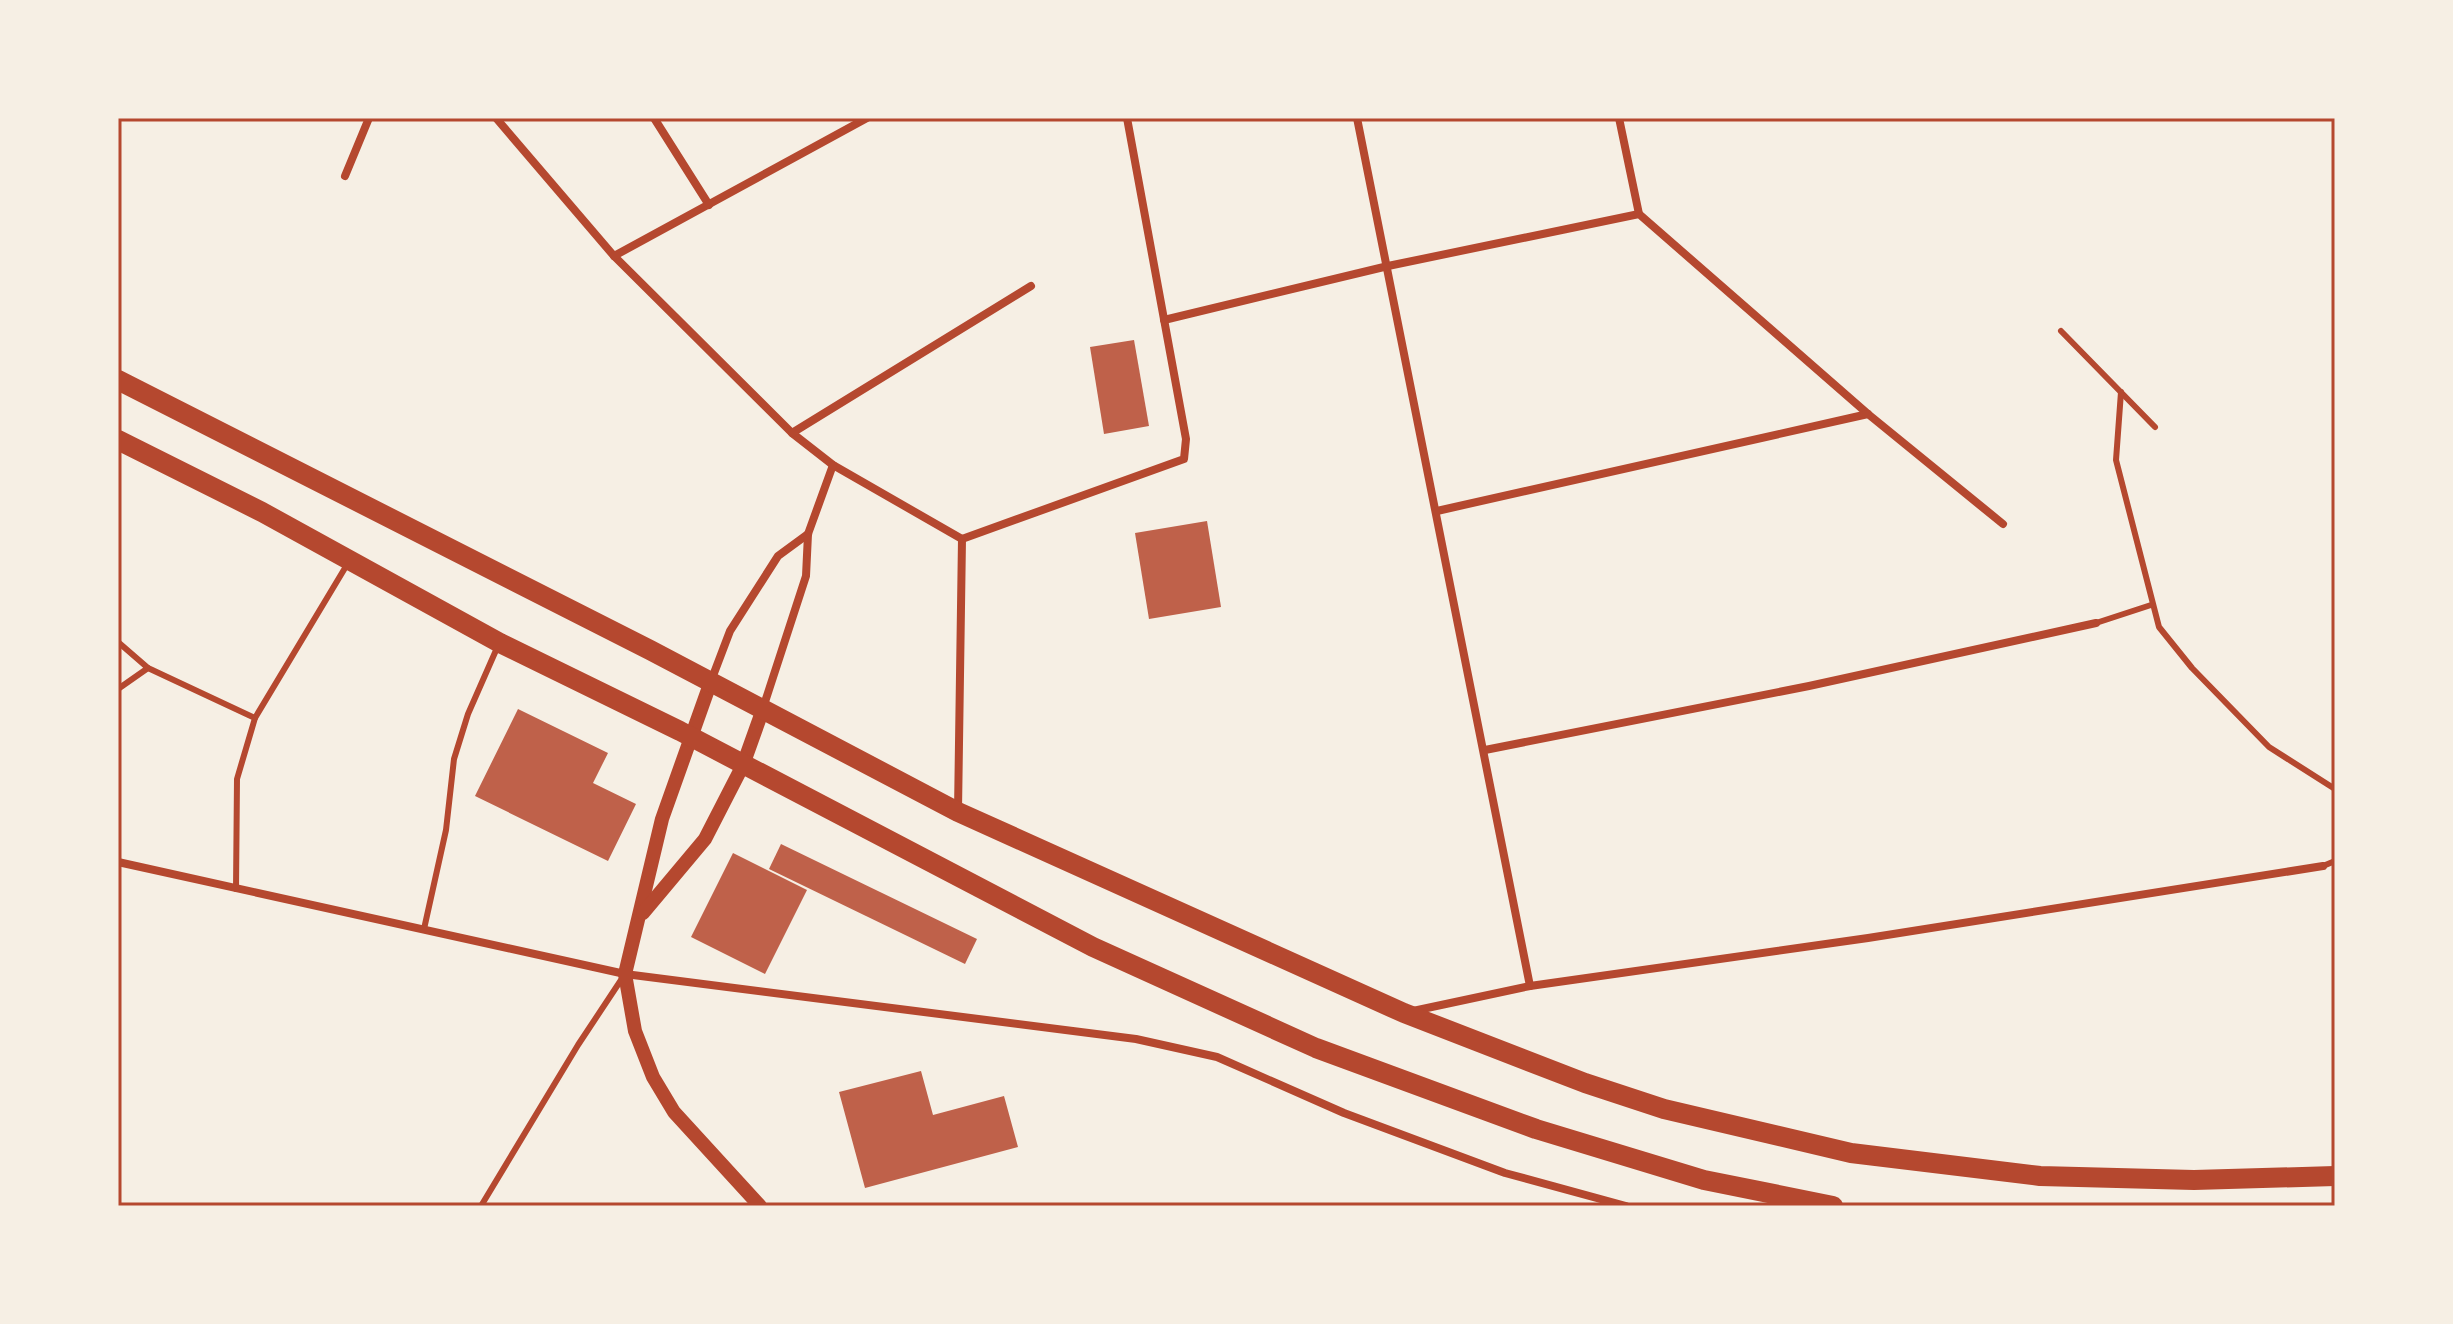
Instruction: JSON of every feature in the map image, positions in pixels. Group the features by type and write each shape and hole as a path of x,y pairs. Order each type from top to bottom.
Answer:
{"main road":[{"path":"118,380 650,650 958,812 1404,1013 1664,1109 1851,1153 2040,1176 2194,1180 2335,1176"},
{"path":"118,440 349,560 500,643 691,738 1093,947 1316,1048 1536,1129 1673,1171 1833,1206"}],"street":[{"path":"345,176 369,118"},
{"path":"496,118 614,256 792,433 833,465 962,539 1184,459 1186,439 1127,118"},
{"path":"654,118 709,205"},
{"path":"614,256 867,118"},
{"path":"1357,118 1530,986"},
{"path":"1619,118 1639,214 1868,414 2003,524"},
{"path":"1164,320 1388,266 1639,214"},
{"path":"792,433 1031,286"},
{"path":"1437,511 1868,414"},
{"path":"640,916 705,839 743,765 806,576 808,534 833,465"},
{"path":"760,1206 674,1112 653,1077 635,1031 625,974 662,819 730,631 778,556 808,534"},
{"path":"958,812 962,539"},
{"path":"1485,750 1793,689 2096,623"},
{"path":"118,862 625,974 1136,1039 1217,1057 1344,1113 1505,1173 1626,1206"},
{"path":"1404,1013 1530,986 1868,938 2323,866"}],"lane":[{"path":"2061,331 2155,427"},
{"path":"2121,392 2116,460 2151,605 2166,638 2232,710 2283,758 2335,789"},
{"path":"236,889 237,779 255,718 349,560"},
{"path":"2096,623 2151,605"},
{"path":"118,642 148,668 255,718"},
{"path":"424,929 446,830 454,759 468,714 500,643"},
{"path":"118,689 148,668"},
{"path":"2323,866 2335,861"},
{"path":"481,1206 578,1045 625,974"}],"building":[{"path":"1134,340 1149,426 1104,434 1090,347"},
{"path":"1207,521 1221,607 1149,619 1135,533"},
{"path":"518,709 608,753 593,783 636,804 608,861 475,796"},
{"path":"781,844 977,939 965,964 769,869"},
{"path":"733,853 807,890 765,974 691,937"},
{"path":"921,1071 933,1115 1004,1096 1018,1147 865,1188 839,1092"}]}
